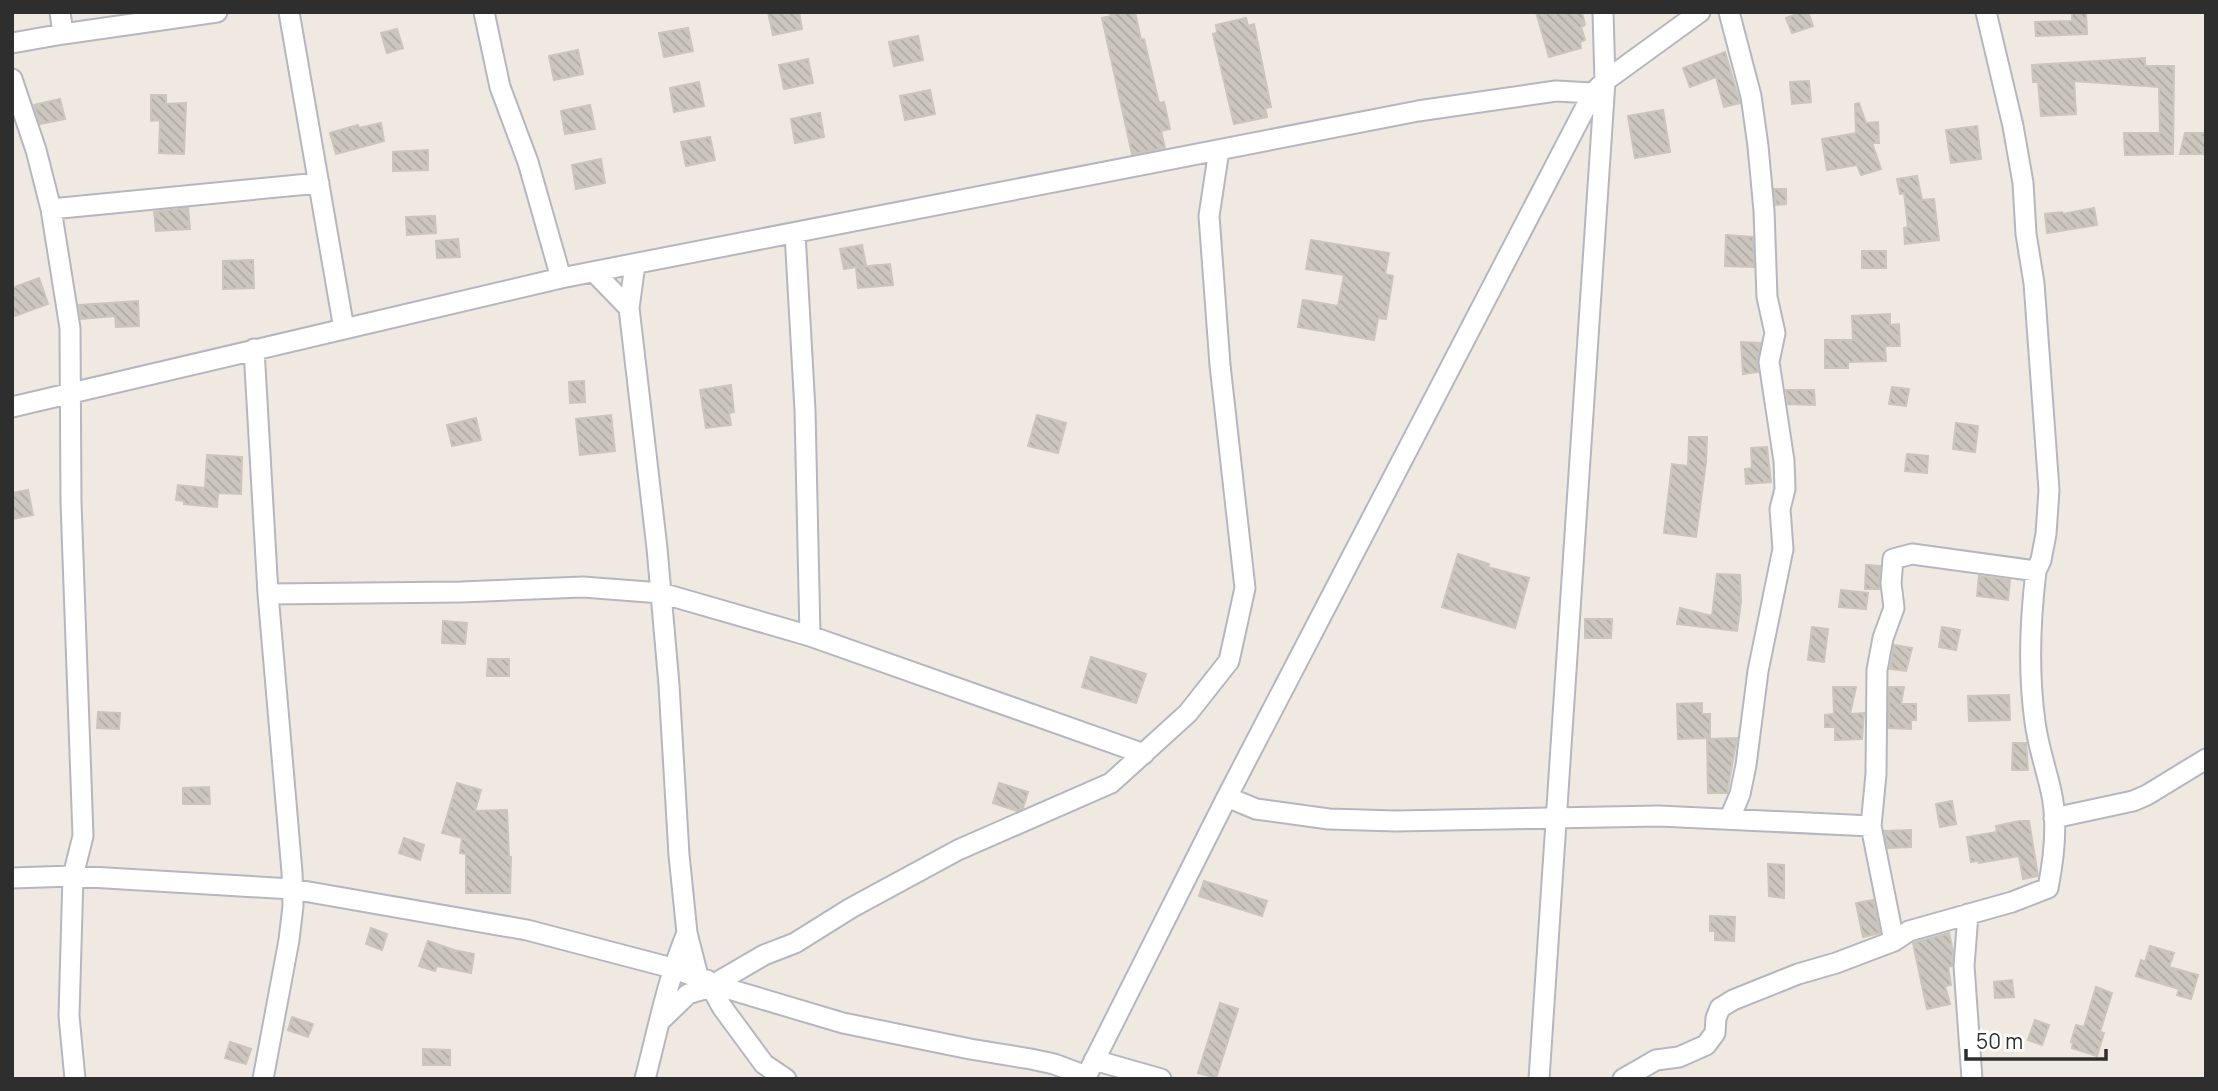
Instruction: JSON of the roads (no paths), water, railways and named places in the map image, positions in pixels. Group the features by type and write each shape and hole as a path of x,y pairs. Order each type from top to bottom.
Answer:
{"street":[{"path":"60,12 63,34"},
{"path":"12,43 217,12"},
{"path":"289,12 344,329"},
{"path":"484,12 500,87 528,162 561,278"},
{"path":"1539,1079 1557,819 1603,12"},
{"path":"1088,1072 1227,797 1599,87 1700,12"},
{"path":"1729,12 1751,96 1758,146 1764,211 1767,297 1775,333 1769,362 1784,461 1785,489 1780,509 1783,549 1758,671 1746,765 1740,794 1730,818"},
{"path":"1623,1079 1656,1060 1679,1057 1706,1045 1715,1033 1720,1008 1733,1000 1894,941 1909,931 2012,902 2048,888 2052,866 2054,818 2052,793 2042,758 2032,703 2031,638 2036,571 2046,534 2049,490 2034,283 2026,234 2023,183 2013,126 1986,12"},
{"path":"12,79 36,150 51,209 70,328 71,502 83,836 73,876 69,1016 74,1078"},
{"path":"12,407 561,278 1430,109 1599,87"},
{"path":"660,1021 706,978 735,973 764,955 795,943 851,908 958,850 1111,783 1188,713 1229,662 1245,588 1220,365 1209,216 1219,150"},
{"path":"51,209 318,183"},
{"path":"795,233 806,410 810,636"},
{"path":"635,264 629,308 661,593 687,933 722,1007 764,1064 786,1079"},
{"path":"594,272 629,308"},
{"path":"254,349 268,594 293,906 263,1079"},
{"path":"1894,941 1871,826 1876,774 1877,670 1882,639 1894,608 1891,583 1893,559 1912,554 2036,571"},
{"path":"268,594 461,592 583,587 661,593 810,636 1144,754"},
{"path":"2054,818 2147,795 2206,759"},
{"path":"1227,797 1256,808 1329,819 1396,821 1605,817 1730,818 1871,826"},
{"path":"12,878 73,876 292,889 527,930 706,978 732,990 843,1023 1088,1072 1161,1079"},
{"path":"1968,914 1964,966 1972,1079"},
{"path":"645,1079 672,968 687,933"}]}
